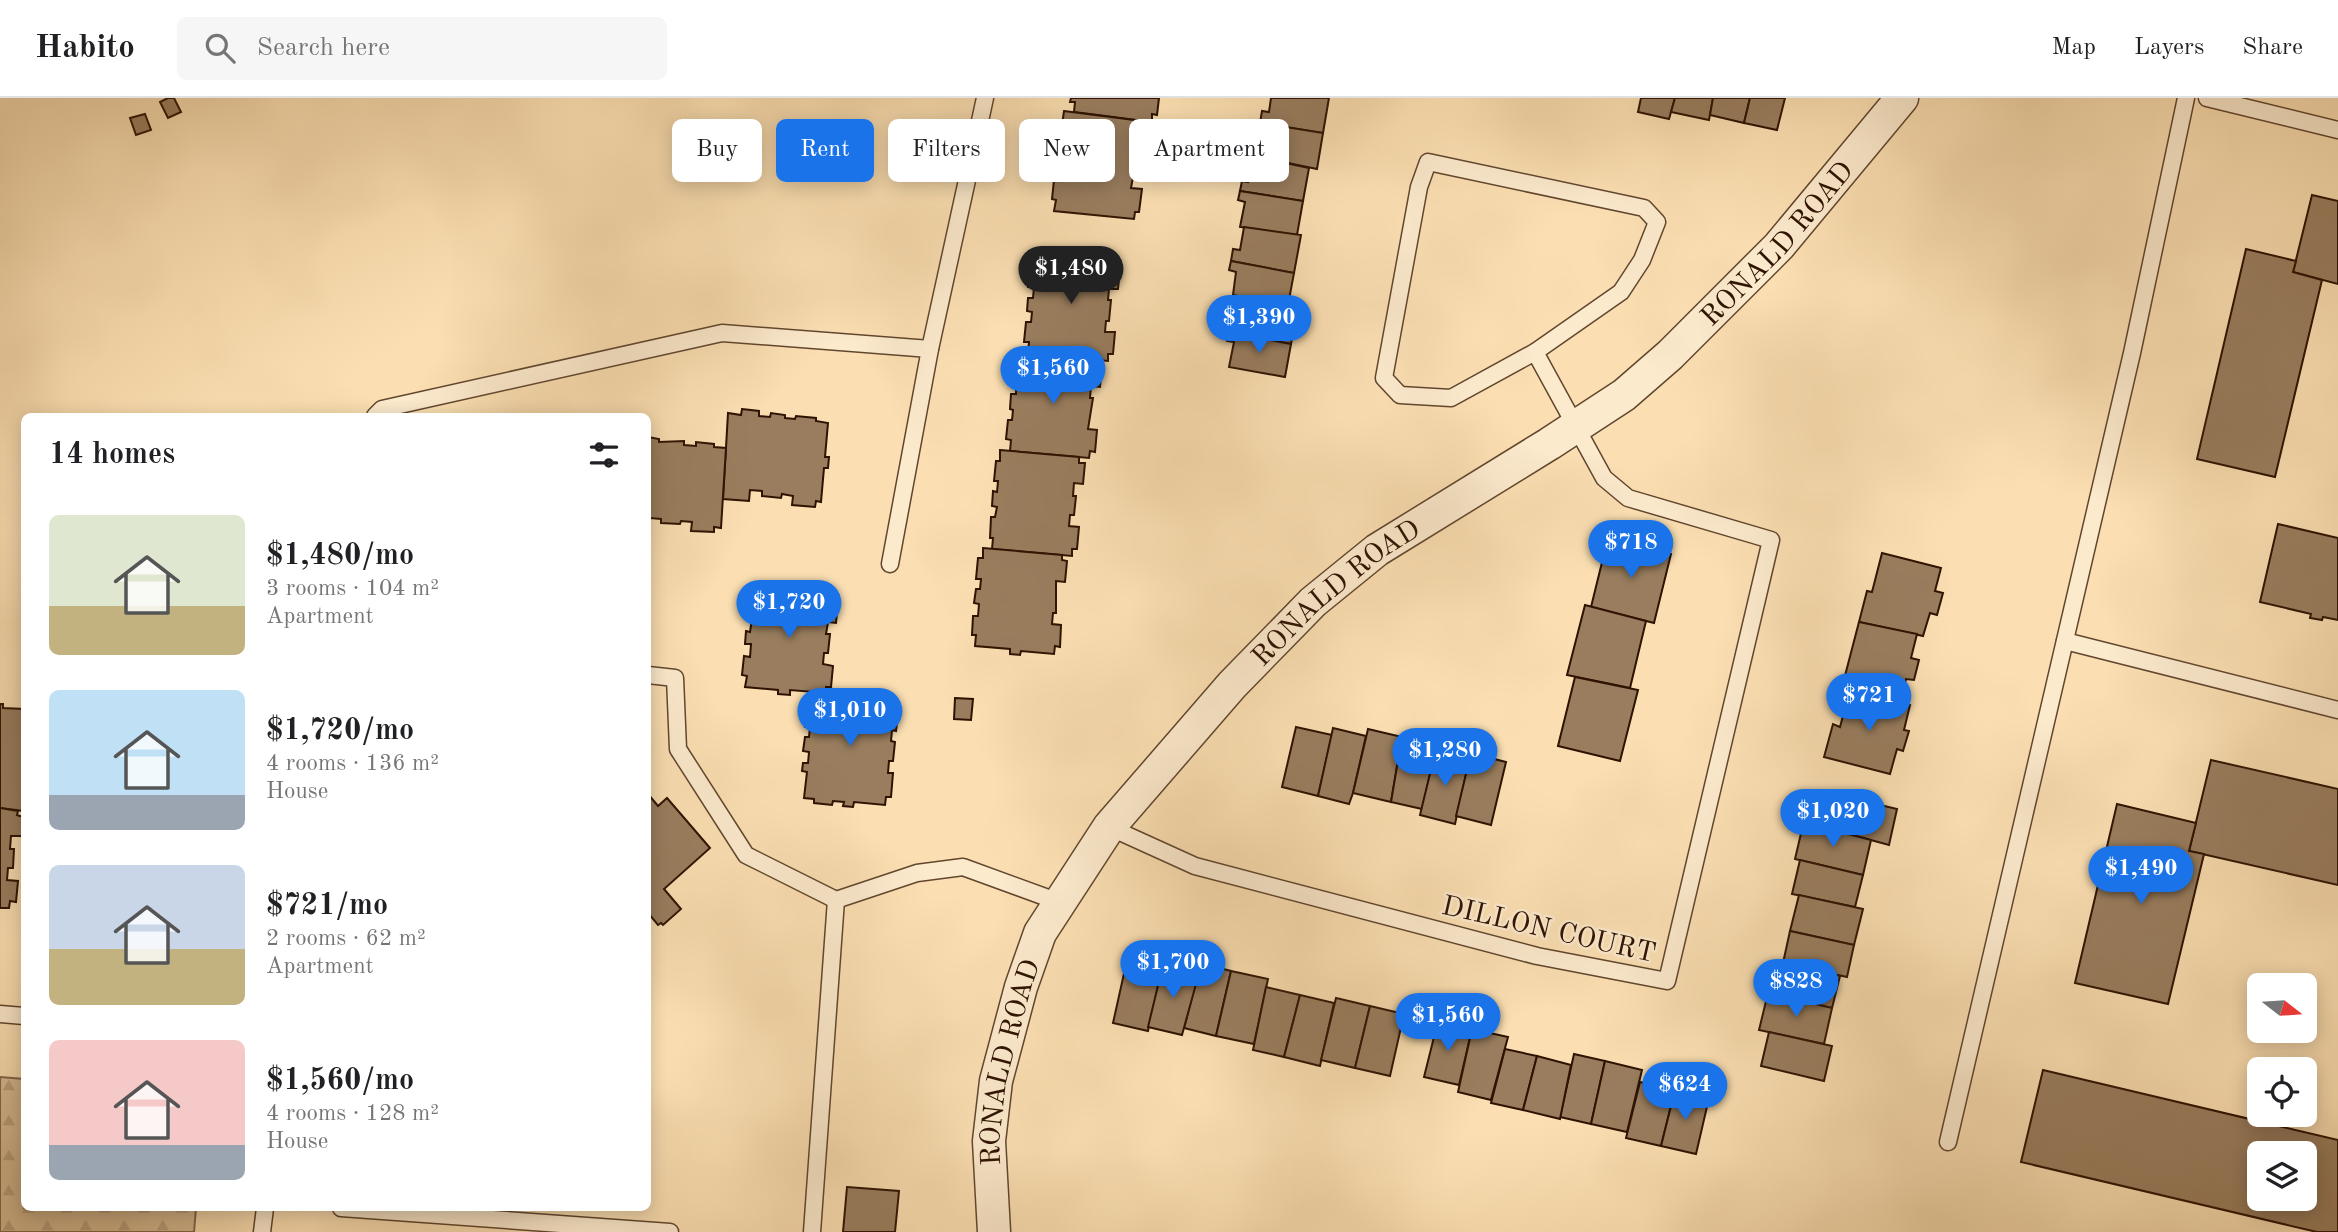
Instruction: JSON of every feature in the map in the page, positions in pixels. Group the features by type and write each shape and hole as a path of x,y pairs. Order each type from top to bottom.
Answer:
{"street":[{"name":"RONALD ROAD","path":"994,1232 989,1140 996,1081 1021,986 1040,933 1109,827 1232,685 1313,602 1377,550 1624,395 1670,355 1779,246 1902,98"}],"lane":[{"path":"890,565 930,349 985,98"},
{"path":"1948,1142 2132,353 2186,98"},
{"path":"2207,98 2338,130"},
{"path":"1428,162 1644,208 1657,222 1642,260 1621,292 1535,352 1451,398 1400,395 1384,378 1419,187 1428,162"},
{"path":"378,413 382,409 722,332 930,349"},
{"path":"1535,352 1577,426"},
{"name":"DILLON COURT","path":"1109,827 1195,866 1538,956 1667,981 1771,540 1628,498 1604,478 1577,426"},
{"path":"2064,641 2338,710"},
{"path":"651,675 675,678 678,749 746,855 836,900 917,873 962,867 1059,902"},
{"path":"812,1232 836,900"},
{"path":"0,1014 21,1016"},
{"path":"262,1232 265,1211"},
{"path":"382,1211 670,1232"}],"green space":[{"path":"0,1077 21,1079 21,1211 196,1211 194,1232 0,1232"}],"building":[{"path":"174,98 181,112 168,118 160,102"},
{"path":"1071,98 1159,98 1157,115 1152,114 1152,119 1129,119 1074,112 1075,102 1070,102"},
{"path":"1271,98 1329,98 1323,133 1289,128 1289,119 1261,119 1262,111 1269,112"},
{"path":"1641,98 1675,98 1669,119 1638,112"},
{"path":"1675,98 1713,98 1709,120 1671,112"},
{"path":"1713,98 1750,98 1744,123 1710,115"},
{"path":"1750,98 1785,98 1777,130 1744,123"},
{"path":"1064,111 1129,119 1129,182 1132,182 1131,188 1142,189 1139,212 1135,212 1134,219 1054,211 1054,182 1115,182 1115,119 1063,119"},
{"path":"145,114 151,130 136,135 130,118"},
{"path":"1289,128 1323,133 1317,169 1289,163"},
{"path":"1289,164 1309,168 1303,201 1240,191 1242,182 1289,182"},
{"path":"1240,191 1303,201 1297,235 1240,227 1245,202 1238,200"},
{"path":"2312,195 2338,201 2338,284 2293,272"},
{"path":"1244,227 1301,235 1294,273 1231,261 1233,249 1240,250"},
{"path":"2246,249 2296,261 2293,272 2322,280 2275,477 2197,459"},
{"path":"1036,253 1116,259 1115,267 1120,268 1118,289 1109,289 1108,300 1111,300 1105,332 1115,332 1113,354 1108,354 1108,361 1028,353 1029,342 1024,342 1026,322 1031,322 1032,312 1027,311 1028,298 1033,298 1034,287 1028,287 1030,267 1035,267"},
{"path":"1231,261 1294,273 1288,305 1233,295 1236,272 1229,270"},
{"path":"1241,297 1298,306 1291,344 1228,332 1230,320 1237,322"},
{"path":"1228,332 1291,344 1285,377 1229,367 1234,342 1227,341"},
{"path":"1018,353 1097,360 1097,366 1102,366 1100,387 1091,386 1090,398 1093,398 1088,429 1097,430 1095,452 1090,451 1089,458 1010,451 1011,440 1006,439 1008,420 1012,420 1011,394 1016,394 1016,384 1011,383 1013,364 1017,364"},
{"path":"742,409 759,411 759,416 770,417 771,413 785,415 785,418 816,418 816,421 828,423 825,457 829,457 828,468 824,468 821,502 816,501 815,507 792,505 793,496 762,496 762,491 750,490 749,501 723,499 728,413 741,415"},
{"path":"651,438 659,439 659,442 684,441 684,445 696,446 696,442 726,448 721,528 714,527 714,532 691,531 692,522 661,523 661,519 651,518"},
{"path":"1000,450 1079,457 1079,463 1085,463 1083,484 1074,483 1074,515 1070,515 1069,526 1079,527 1077,549 1072,549 1072,556 992,549 991,517 995,517 997,507 992,506 993,491 997,492 998,481 994,481"},
{"path":"2278,524 2338,538 2338,620 2310,618 2311,614 2260,602"},
{"path":"1608,538 1671,554 1654,623 1591,607"},
{"path":"983,548 1062,555 1062,560 1067,561 1065,582 1056,581 1056,613 1053,613 1052,624 1061,625 1060,647 1055,646 1054,654 1021,651 1020,655 1010,654 1010,649 975,646 976,635 972,635 973,616 978,616 979,604 974,603 976,589 980,589 981,579 976,579 978,558 983,558"},
{"path":"1882,553 1941,568 1935,591 1943,593 1937,615 1930,613 1923,636 1859,622 1867,591 1872,592"},
{"path":"789,585 798,586 800,590 833,593 832,601 838,602 836,623 828,622 826,634 830,634 828,653 824,653 823,664 833,666 831,687 826,687 826,693 790,690 790,695 778,694 778,690 745,687 747,676 742,675 744,656 750,657 751,644 745,644 746,631 750,632 752,619 748,618 750,601 754,601 755,586 789,590"},
{"path":"1585,605 1646,621 1630,688 1567,675"},
{"path":"1859,622 1917,634 1911,658 1919,660 1914,680 1906,679 1900,703 1841,691"},
{"path":"1575,677 1638,690 1620,761 1558,746"},
{"path":"833,689 852,694 852,691 863,691 863,694 894,697 893,705 899,706 896,731 892,730 891,741 895,742 893,761 889,761 888,773 893,773 891,797 886,797 885,805 854,802 853,807 843,806 844,802 833,801 832,805 814,803 814,799 804,798 807,772 802,771 803,763 808,763 809,752 803,751 805,737 809,737 810,727 805,727 811,709 807,708 808,699 812,700 813,692 832,694"},
{"path":"1849,693 1910,705 1904,730 1909,731 1903,751 1897,749 1890,774 1824,757 1833,724 1840,727"},
{"path":"955,698 973,699 971,720 954,719"},
{"path":"0,704 3,704 3,708 21,709 21,811 0,808"},
{"path":"1296,727 1332,735 1318,796 1282,787"},
{"path":"1333,728 1366,736 1349,804 1318,796"},
{"path":"1368,729 1402,737 1391,802 1353,793"},
{"path":"1402,737 1437,745 1422,809 1391,802"},
{"path":"1435,753 1469,761 1455,824 1420,815"},
{"path":"1471,753 1506,762 1491,825 1456,816"},
{"path":"2211,760 2338,789 2338,885 2189,851"},
{"path":"1834,794 1897,809 1889,845 1827,828"},
{"path":"651,798 658,806 667,798 710,848 664,889 681,909 663,925 658,925 651,917"},
{"path":"2117,804 2196,823 2189,851 2204,854 2168,1004 2075,983"},
{"path":"0,808 18,811 17,815 21,816 21,836 11,836 10,849 14,849 13,868 8,868 7,880 18,881 16,902 10,901 9,908 0,908"},
{"path":"1810,824 1871,840 1863,875 1795,859 1802,829 1809,830"},
{"path":"1800,860 1863,875 1855,907 1792,894"},
{"path":"1799,895 1863,909 1854,945 1790,931"},
{"path":"1790,931 1854,945 1847,977 1783,963"},
{"path":"1127,960 1162,968 1148,1031 1113,1023"},
{"path":"1777,961 1840,976 1832,1008 1763,992 1769,965 1775,966"},
{"path":"1201,963 1231,971 1216,1036 1184,1028"},
{"path":"1163,965 1199,973 1182,1035 1148,1027"},
{"path":"1231,971 1268,979 1254,1044 1216,1036"},
{"path":"1266,987 1300,995 1284,1057 1253,1050"},
{"path":"1768,993 1832,1008 1824,1044 1759,1030"},
{"path":"1300,995 1334,1003 1320,1066 1284,1057"},
{"path":"1336,998 1370,1006 1355,1068 1321,1060"},
{"path":"1370,1006 1404,1014 1390,1076 1355,1068"},
{"path":"1438,1021 1472,1029 1459,1085 1424,1077"},
{"path":"1472,1029 1508,1037 1491,1100 1458,1092"},
{"path":"1769,1032 1832,1046 1824,1081 1761,1066"},
{"path":"1505,1049 1537,1056 1523,1110 1491,1103"},
{"path":"1574,1054 1605,1061 1591,1124 1560,1117"},
{"path":"1537,1056 1571,1065 1560,1119 1523,1110"},
{"path":"1605,1061 1642,1070 1627,1132 1591,1124"},
{"path":"2043,1070 2247,1118 2247,1127 2283,1127 2338,1140 2338,1232 2317,1232 2021,1162"},
{"path":"1640,1082 1675,1090 1661,1146 1626,1138"},
{"path":"1675,1090 1709,1098 1696,1154 1661,1146"},
{"path":"847,1187 899,1191 895,1232 843,1232"}]}
